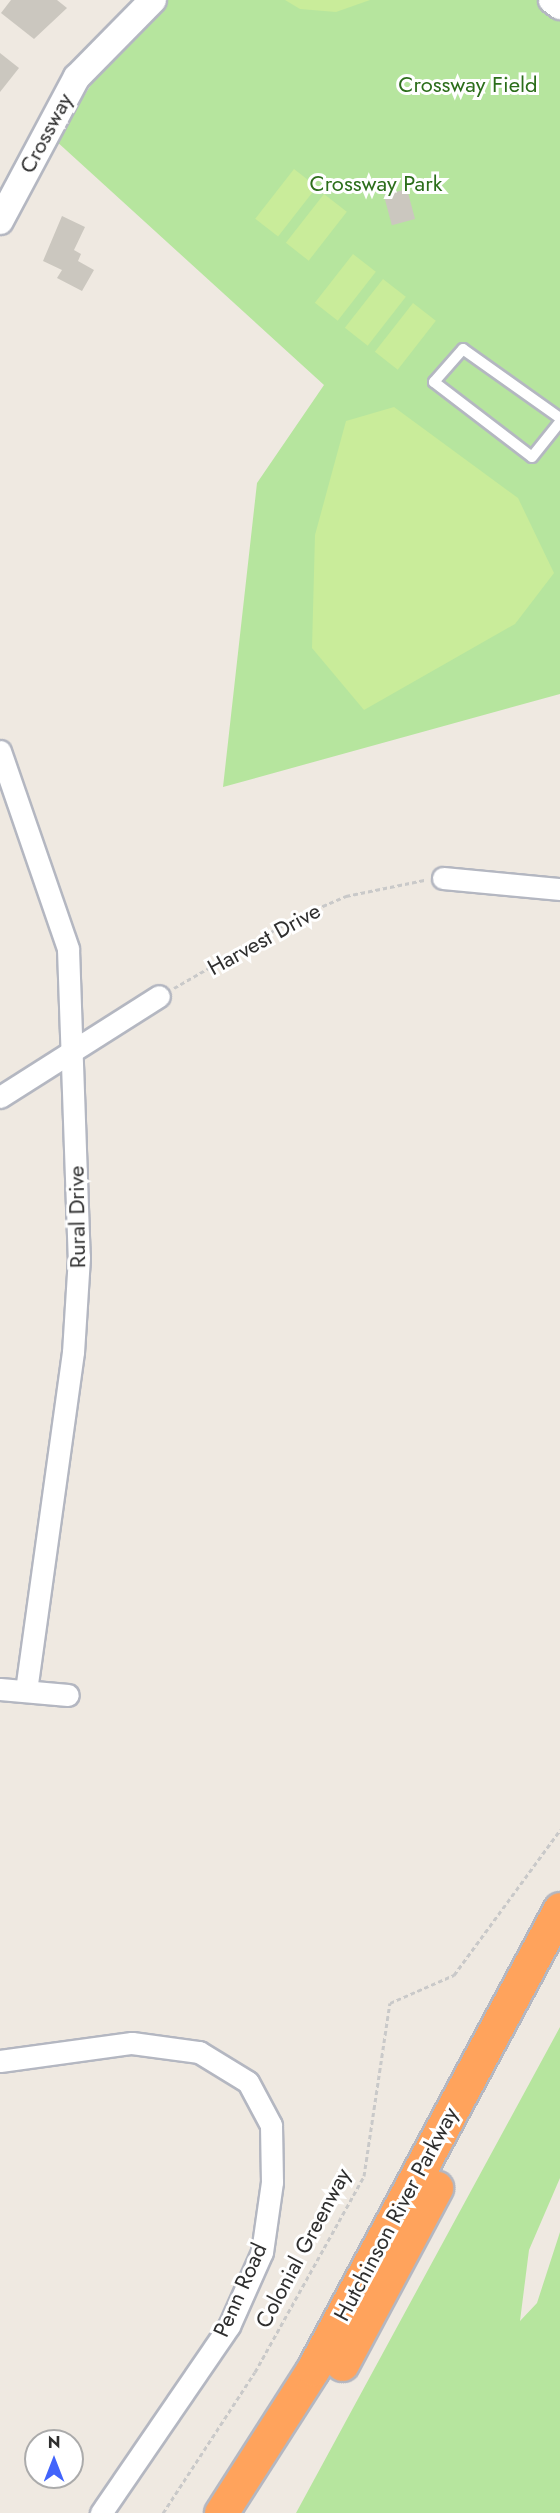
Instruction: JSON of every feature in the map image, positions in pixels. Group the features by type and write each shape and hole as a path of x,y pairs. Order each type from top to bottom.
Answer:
{"highway":[{"name":"Hutchinson River Parkway","path":"221,2513 318,2360 560,1909"},
{"name":"Hutchinson River Parkway","path":"249,2513 372,2312 560,1949"}],"street":[{"name":"Crossway","path":"0,221 77,77 153,0"},
{"path":"552,0 560,6"},
{"name":"Rural Drive","path":"0,751 68,949 79,1257 73,1352 26,1691"},
{"path":"443,878 560,889"},
{"path":"0,1097 73,1055 159,996"},
{"path":"0,1689 68,1695"},
{"name":"Penn Road","path":"0,2061 132,2043 199,2052 248,2082 271,2125 272,2182 262,2252 229,2326 101,2513"}],"lane":[{"path":"463,349 560,420 531,457 434,382 463,349"}],"path":[{"name":"Harvest Drive","path":"159,996 295,918 346,896 443,878"},
{"name":"Colonial Greenway","path":"164,2513 255,2372 364,2176 390,2003 454,1975 560,1830"}],"green space":[{"name":"Crossway Park","path":"165,0 538,0 560,19 560,694 223,787 257,483 324,385 55,140 106,62"},
{"path":"285,0 370,0 336,12 300,9"},
{"path":"294,169 317,187 278,236 255,219"},
{"path":"324,194 347,212 309,261 286,243"},
{"path":"353,254 376,272 338,321 315,303"},
{"path":"383,279 406,297 368,346 345,328"},
{"path":"413,303 436,321 398,370 375,352"},
{"path":"394,407 518,498 554,573 515,624 364,710 312,648 315,535 346,421"},
{"path":"560,2027 560,2178 529,2250 520,2321 537,2303 560,2232 560,2513 296,2513"}],"building":[{"path":"11,0 57,0 67,8 34,39 1,13"},
{"path":"0,53 19,68 0,92"},
{"path":"407,189 415,219 392,225 384,195"},
{"path":"62,216 85,227 74,250 81,254 78,261 94,270 82,291 57,278 62,270 43,261"}],"park label":[{"name":"Crossway Field","path":"468,85"}]}
